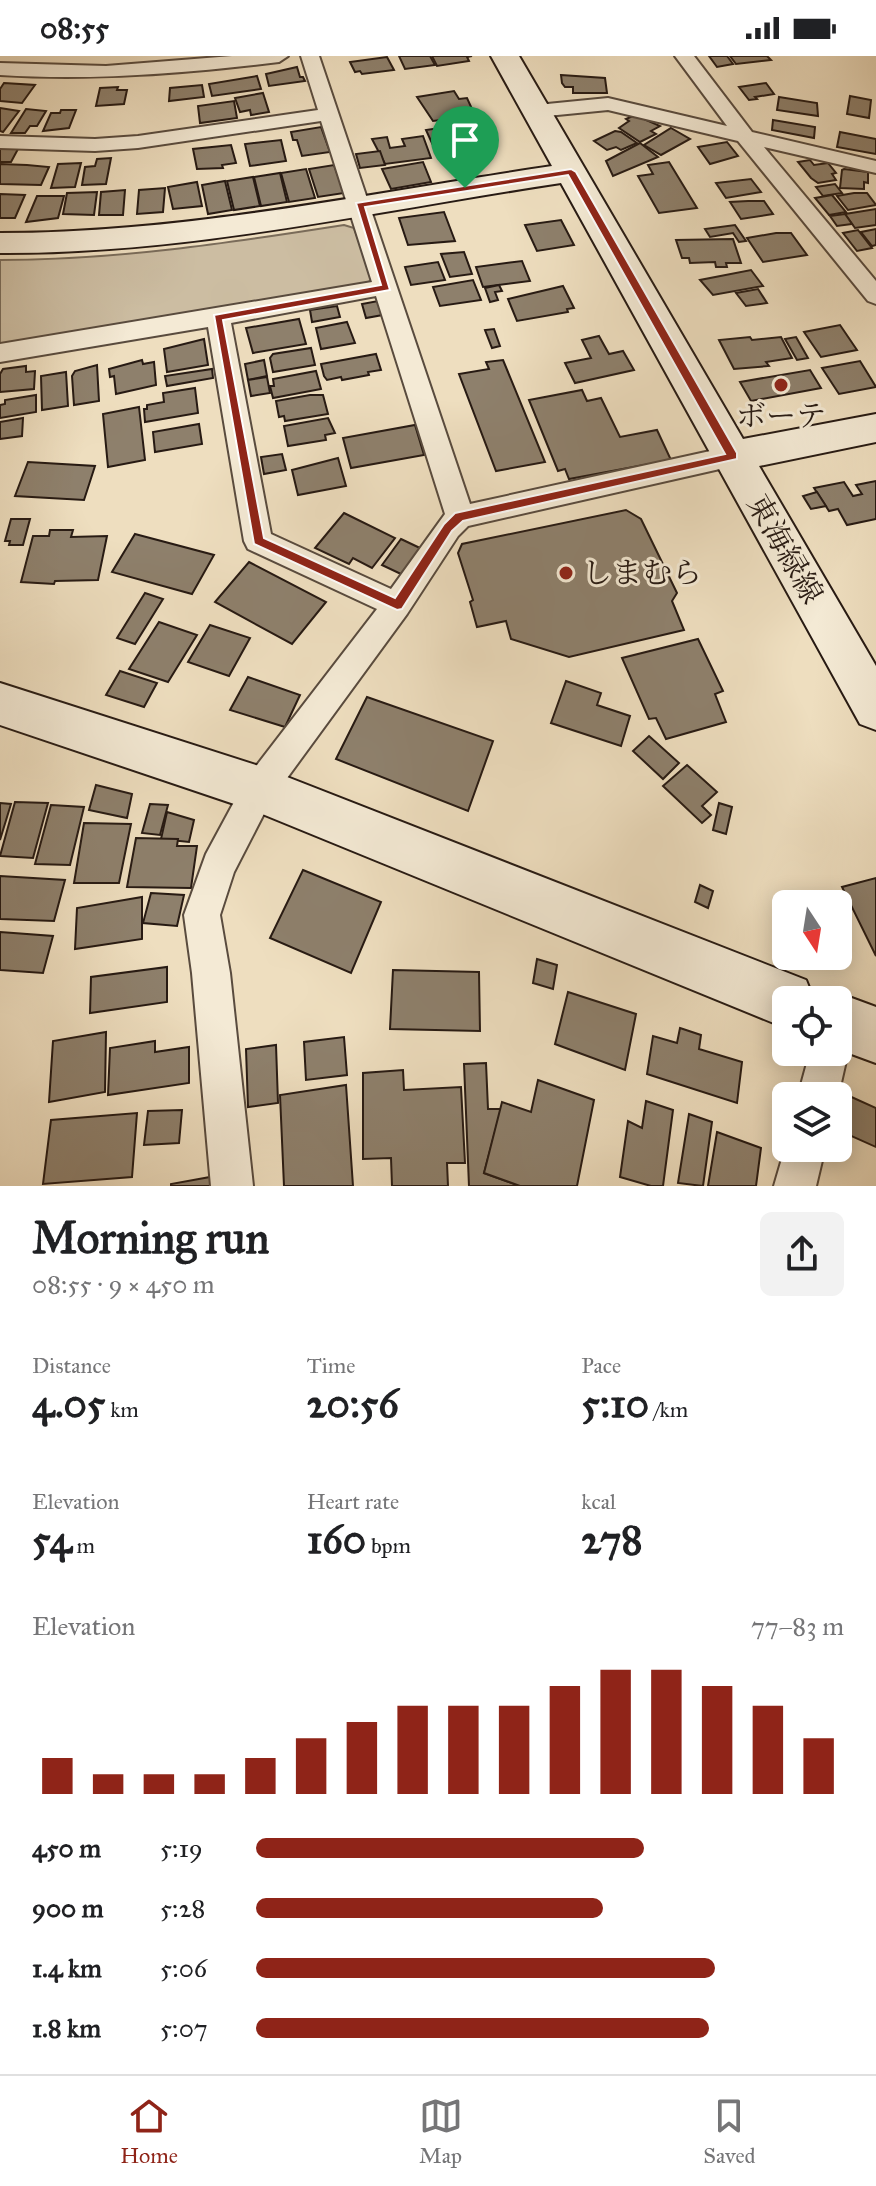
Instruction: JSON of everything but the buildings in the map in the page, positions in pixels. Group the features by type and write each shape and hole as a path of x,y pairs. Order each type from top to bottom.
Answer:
{"street":[{"path":"0,69 73,74 138,73 279,56"},
{"path":"310,56 460,517"},
{"name":"東海緑線","path":"505,56 876,709"},
{"path":"684,56 743,134 876,296"},
{"path":"537,111 608,104 876,167"},
{"path":"0,142 63,145 138,142 330,114"},
{"path":"0,243 49,244 133,239 236,227 571,172"},
{"path":"0,353 386,287"},
{"path":"218,317 258,541 397,605"},
{"path":"232,1186 211,973 202,915 218,866 259,789 397,605 448,528 460,517 733,456 876,428"},
{"path":"0,704 259,789 772,994"},
{"path":"852,1026 876,1035"},
{"path":"795,1186 801,1162"}],"shaded area":[{"path":"344,225 354,228 372,279 365,285 0,344 0,260 129,254"}],"place":[{"name":"ボーテ","path":"781,385"},
{"name":"しまむら","path":"566,573"}],"route":[{"path":"571,172 733,456 460,517 448,528 397,605 258,541 218,317 386,287 359,205 465,188 571,172"}]}
